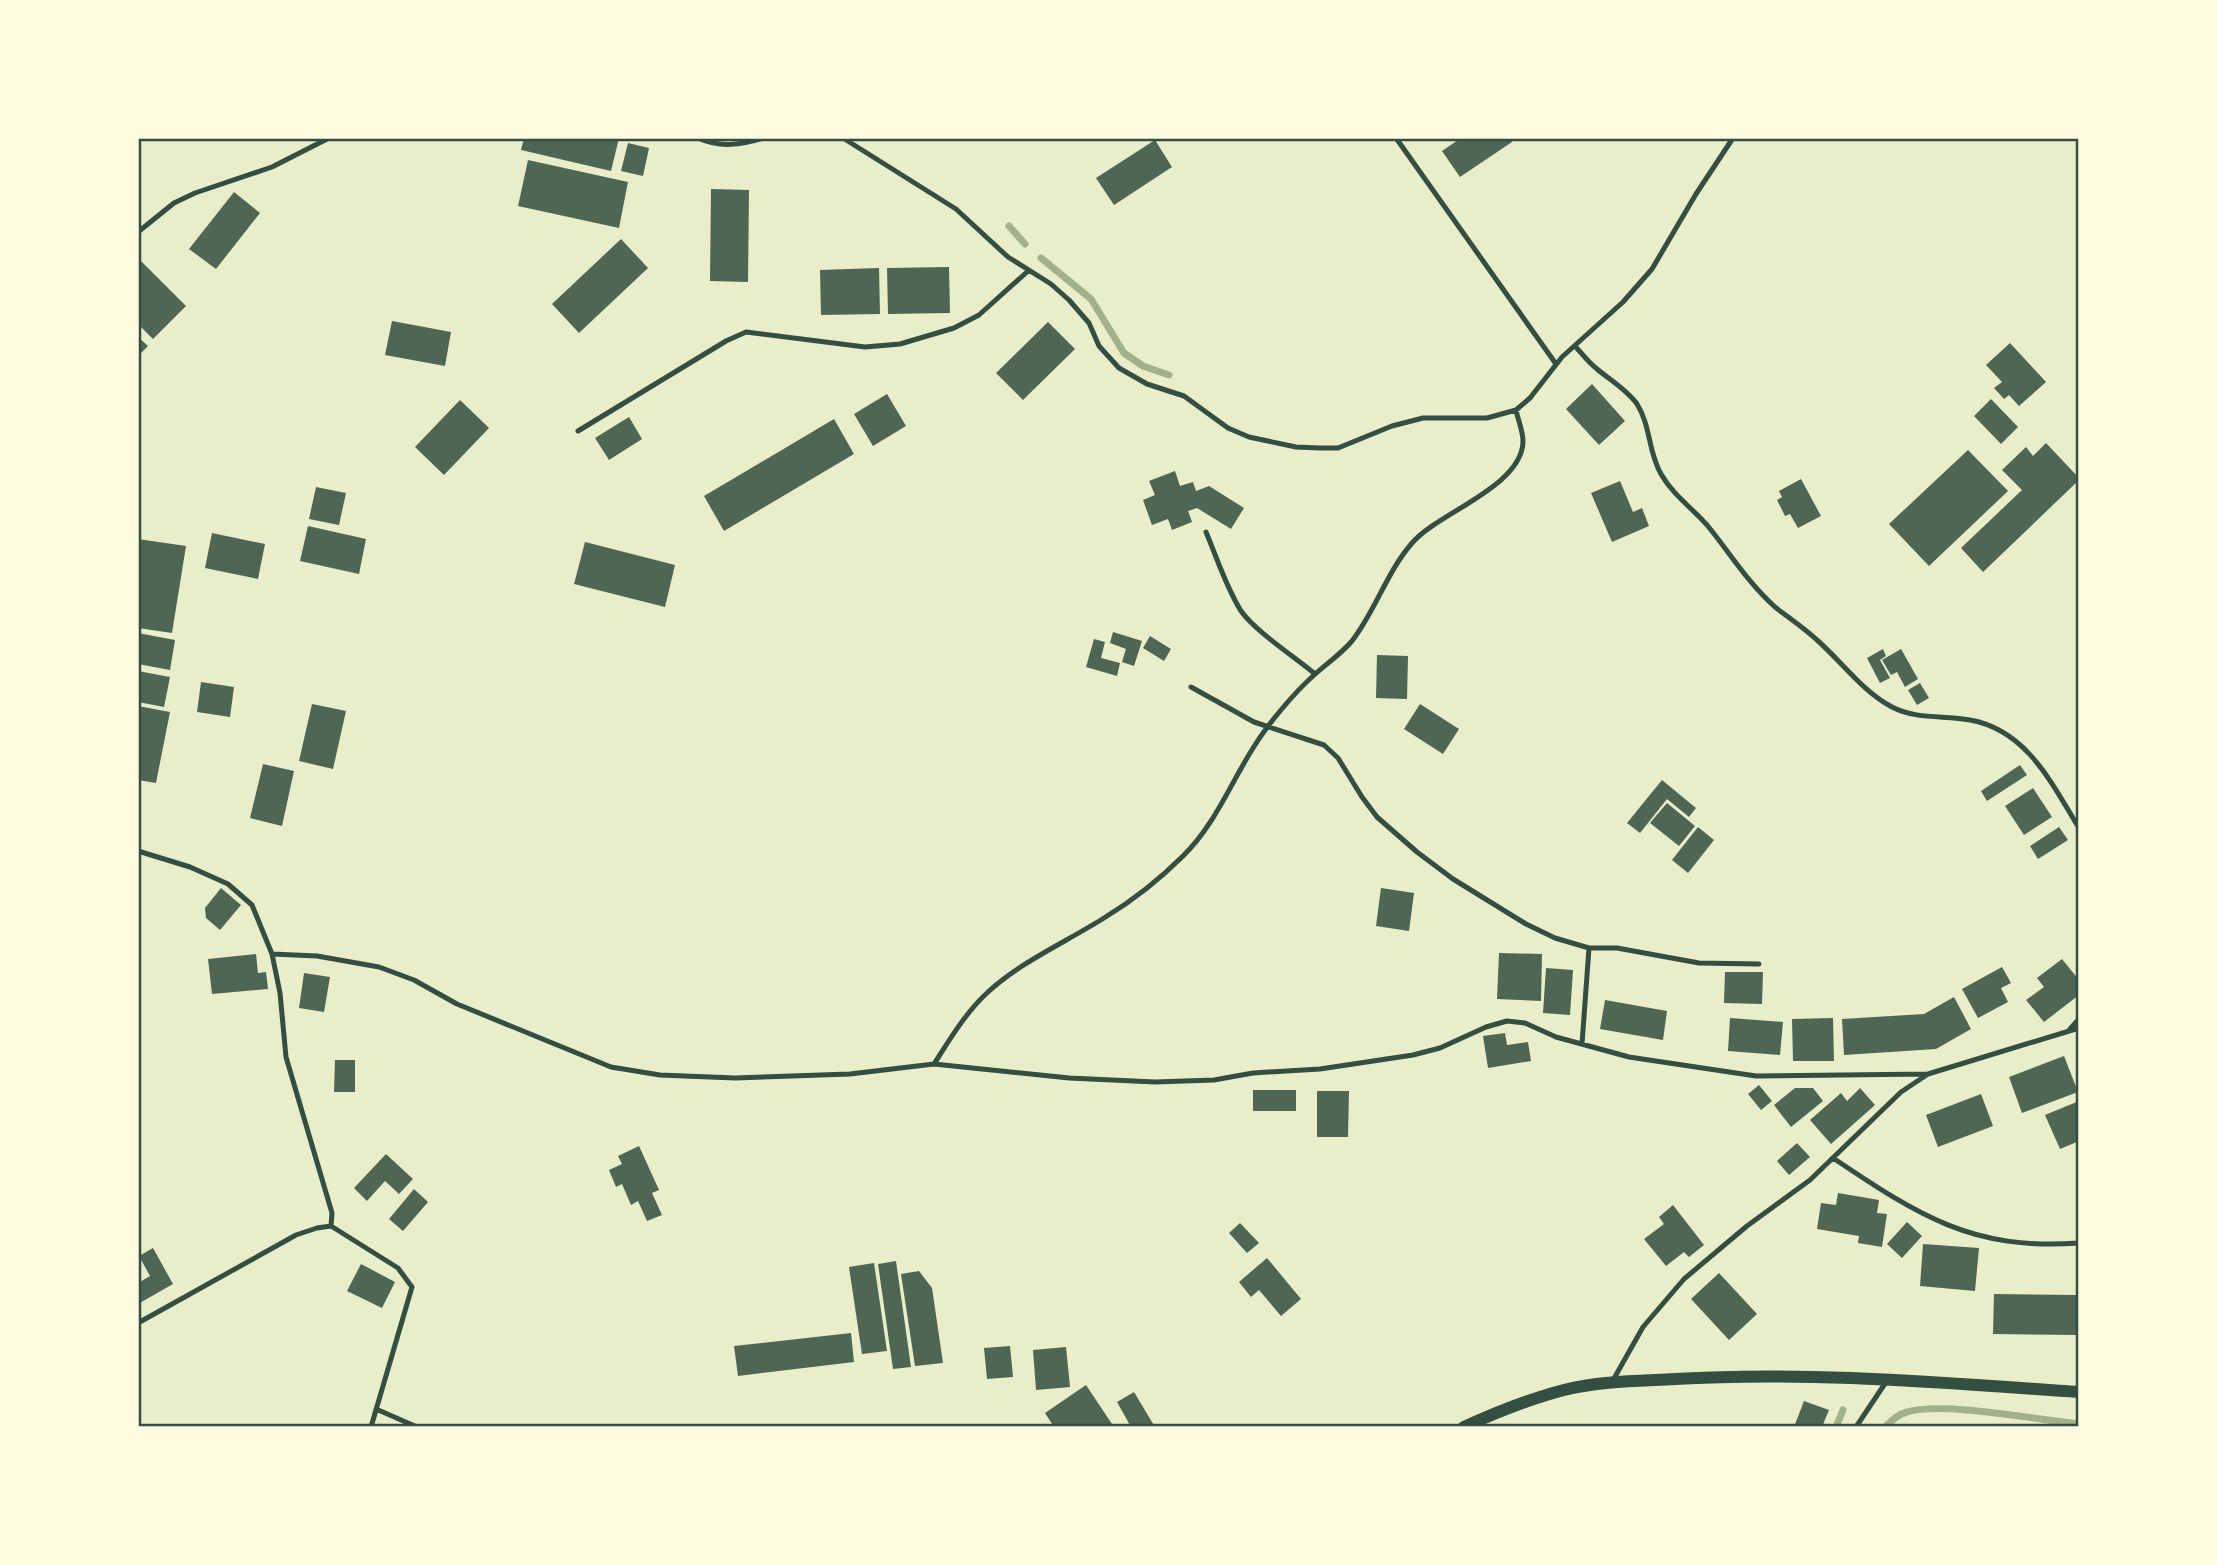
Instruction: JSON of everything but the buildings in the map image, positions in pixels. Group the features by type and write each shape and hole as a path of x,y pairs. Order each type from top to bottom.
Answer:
{"street":[{"path":"1464,1427 1518,1403 1566,1389 1612,1382 1720,1376 1887,1379 2079,1392"}],"lane":[{"path":"138,232 174,203 195,193 272,167 329,138"},
{"path":"698,138 719,145 734,146 764,138"},
{"path":"843,138 956,209 1009,257 1051,284 1089,323 1100,346 1119,368 1147,384 1184,396 1228,428 1249,437 1296,447 1338,447 1406,421 1423,418 1487,418 1516,410 1530,398 1556,364 1623,302 1652,269 1733,138"},
{"path":"1396,138 1556,364"},
{"path":"578,431 726,341 746,332 865,347 900,344 954,328 979,315 1028,271"},
{"path":"1575,346 1594,367 1636,402 1646,421 1653,457 1661,475 1676,495 1706,524 1745,577 1775,606 1816,638 1876,697 1894,708 1945,719 1968,719 2005,732 2026,748 2046,773 2079,828"},
{"path":"934,1064 986,993 1006,977 1107,917 1186,854 1216,813 1255,744 1315,674 1336,658 1369,617 1411,543 1433,524 1493,488 1507,474 1520,455 1523,442 1516,410"},
{"path":"1206,532 1231,592 1243,613 1315,674"},
{"path":"1191,687 1235,712 1269,727 1324,745 1338,758 1377,817 1453,879 1526,924 1555,938 1589,948 1617,948 1699,962 1759,964"},
{"path":"138,851 190,867 228,884 241,894 256,914 272,954 280,993 286,1057 332,1213 331,1226"},
{"path":"1582,1044 1589,948"},
{"path":"272,954 349,960 390,971 414,980 457,1004 611,1067 660,1075 735,1078 850,1074 934,1064 1069,1078 1155,1082 1214,1080 1253,1073 1321,1069 1413,1055 1440,1048 1486,1027 1507,1021 1525,1024 1556,1037 1629,1057 1756,1076 1928,1074 2079,1028"},
{"path":"2068,1031 2079,1019"},
{"path":"1612,1382 1643,1327 1684,1279 1810,1180 1901,1092 1928,1074"},
{"path":"1833,1158 1915,1211 1951,1228 1980,1237 2009,1241 2079,1243"},
{"path":"138,1323 296,1235 331,1226 398,1268 412,1287 371,1427"},
{"path":"1856,1427 1887,1379"},
{"path":"376,1409 417,1427"}],"waterway":[{"path":"1009,226 1025,244"},
{"path":"1041,258 1091,299 1124,353 1143,366 1169,375"},
{"path":"1885,1427 1904,1413 1923,1409 1991,1412 2079,1424"},
{"path":"1836,1427 1843,1410"}]}
